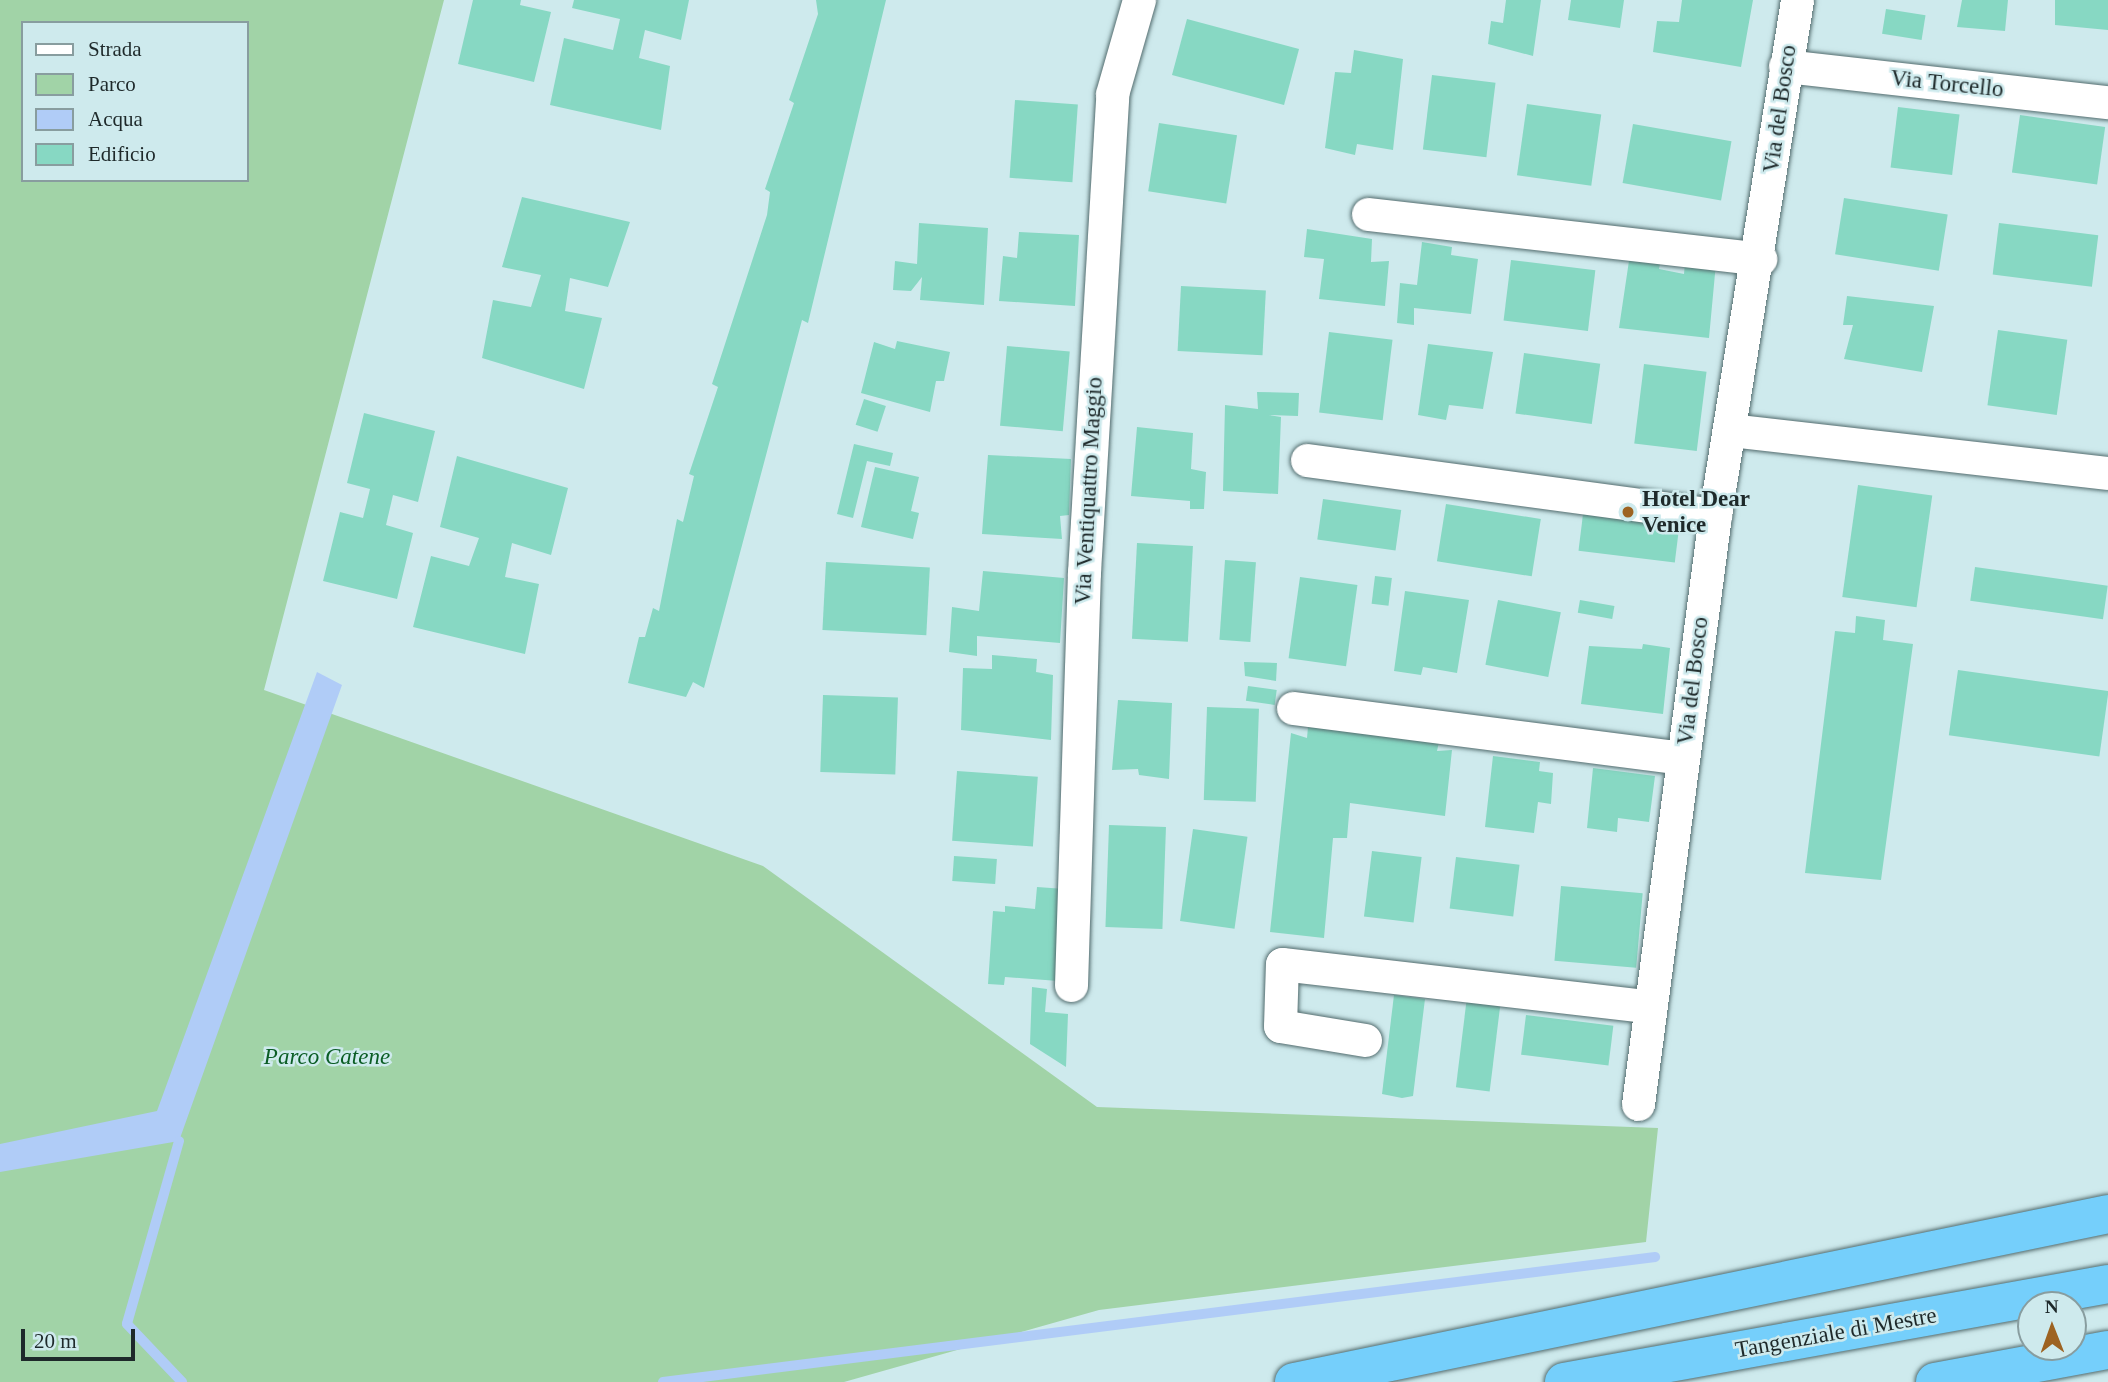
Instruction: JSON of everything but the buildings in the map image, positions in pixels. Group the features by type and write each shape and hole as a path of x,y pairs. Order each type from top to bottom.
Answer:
{"highway":[{"path":"1294,1382 2108,1214"},
{"name":"Tangenziale di Mestre","path":"1564,1382 2108,1284"},
{"path":"1936,1382 2108,1350"}],"street":[{"name":"Via Ventiquattro Maggio","path":"1071,985 1084,572 1112,94 1139,0"},
{"name":"Via del Bosco","path":"1638,1104 1715,515 1760,259 1785,66 1797,0"},
{"name":"Via Torcello","path":"1785,66 2108,102"},
{"path":"1367,214 1760,259"},
{"path":"1730,430 2108,473"},
{"path":"1307,460 1715,515"},
{"path":"1293,708 1683,758"},
{"path":"1365,1040 1280,1026 1282,964 1651,1007"}],"green space":[{"name":"Parco Catene","path":"0,0 444,0 264,690 763,866 1097,1107 1658,1128 1646,1242 1099,1310 844,1382 0,1382"}],"water":[{"path":"317,672 342,685 179,1141 0,1172 0,1144 157,1111"}],"waterway":[{"path":"179,1141 127,1324 182,1382"},
{"path":"663,1382 1655,1257"}],"place":[{"name":"Hotel Dear Venice","path":"1628,512"}]}
